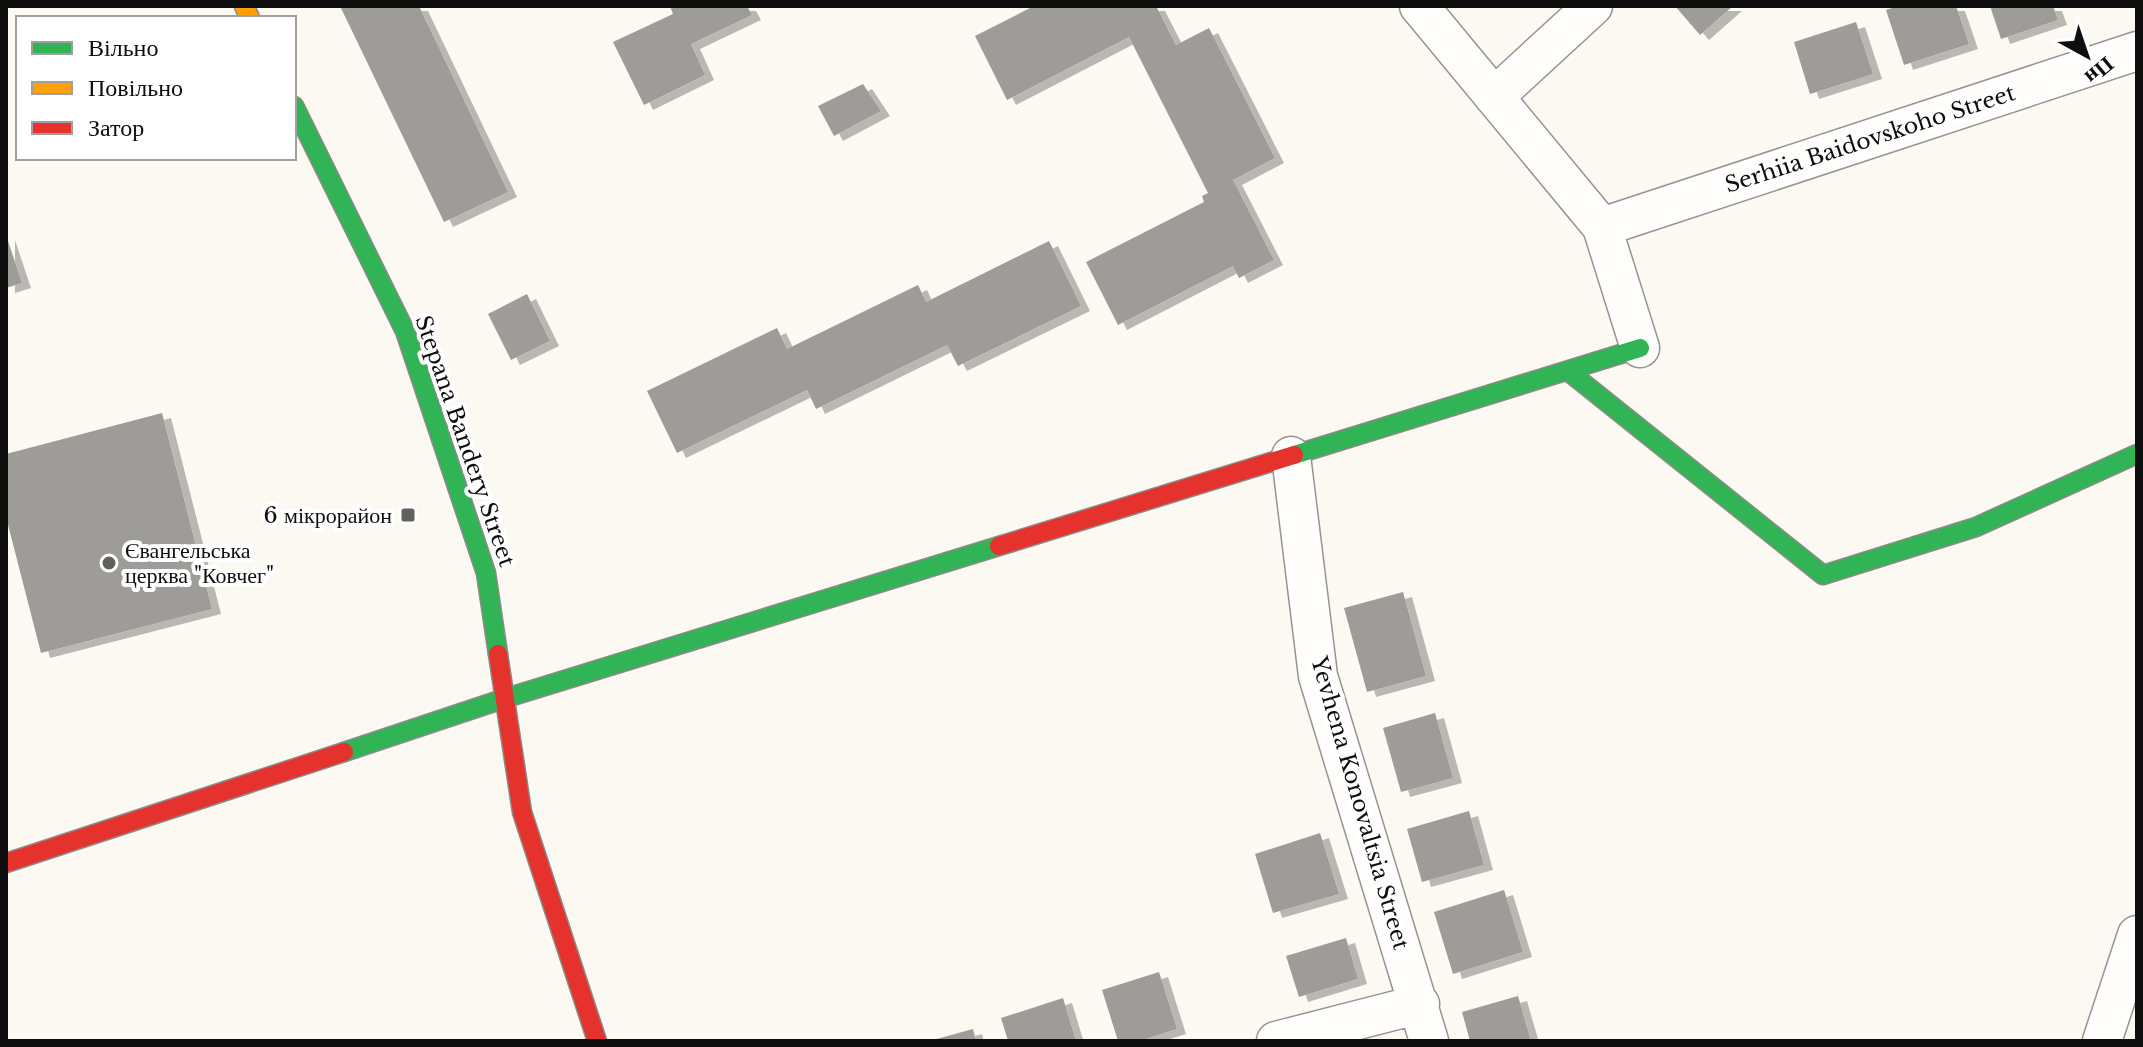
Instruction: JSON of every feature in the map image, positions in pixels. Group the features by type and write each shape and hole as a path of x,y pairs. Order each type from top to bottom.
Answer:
{"street":[{"path":"6,863 506,698 1640,348 1602,227 1419,6"},
{"path":"1494,97 1593,6"},
{"name":"Serhiia Baidovskoho Street","path":"1602,227 2137,51"},
{"name":"Stepana Bandery Street","path":"296,110 405,331 486,573 522,812 597,1041"},
{"path":"1568,371 1823,575 1976,527 2137,454"},
{"name":"Yevhena Konovaltsia Street","path":"1291,456 1318,676 1429,1041"},
{"path":"2102,1041 2137,935"},
{"path":"1276,1041 1420,1004"}],"building":[{"path":"340,6 419,6 508,192 444,222"},
{"path":"670,6 747,6 752,15 691,44 705,75 644,105 613,42 673,14"},
{"path":"1034,6 1156,6 1176,45 1209,28 1275,158 1233,180 1274,260 1239,278 1233,266 1118,325 1086,262 1204,202 1202,196 1208,193 1129,37 1007,100 975,36"},
{"path":"1675,6 1733,6 1700,35"},
{"path":"1898,6 1956,6 1969,44 1904,65 1886,10"},
{"path":"1990,6 2053,6 2058,20 2001,39"},
{"path":"1856,22 1873,74 1810,94 1794,42"},
{"path":"863,84 881,111 834,136 818,106"},
{"path":"6,235 22,283 6,288"},
{"path":"1049,241 1081,306 958,366 947,345 816,409 807,390 677,453 647,391 777,328 787,349 918,285 926,302"},
{"path":"527,294 550,341 511,360 488,314"},
{"name":"Євангельська церква \"Ковчег\"","path":"162,413 212,609 41,653 6,517 6,454"},
{"path":"1403,592 1426,676 1367,692 1344,608"},
{"path":"1435,713 1453,778 1401,792 1383,728"},
{"path":"1469,811 1484,865 1422,882 1407,829"},
{"path":"1320,833 1339,894 1273,913 1255,854"},
{"path":"1504,890 1523,952 1453,974 1434,912"},
{"path":"1346,938 1358,979 1299,997 1286,956"},
{"path":"1159,972 1177,1029 1139,1041 1118,1041 1102,990"},
{"path":"1518,996 1531,1041 1470,1041 1462,1012"},
{"path":"1063,998 1076,1041 1008,1041 1001,1018"},
{"path":"973,1029 976,1041 933,1040"}],"traffic: fast":[{"path":"296,110 405,331 486,573 498,654"},
{"path":"1294,455 1640,348"},
{"path":"1568,371 1823,575 1976,527 2137,454"},
{"path":"344,752 506,698 999,546"}],"traffic: slow":[{"path":"244,6 249,16"}],"traffic: jam":[{"path":"999,546 1294,455"},
{"path":"498,654 522,812 597,1041"},
{"path":"6,863 344,752"}],"place":[{"name":"6 мікрорайон","path":"408,515"},
{"name":"Євангельська церква \"Ковчег\"","path":"109,563"}]}
